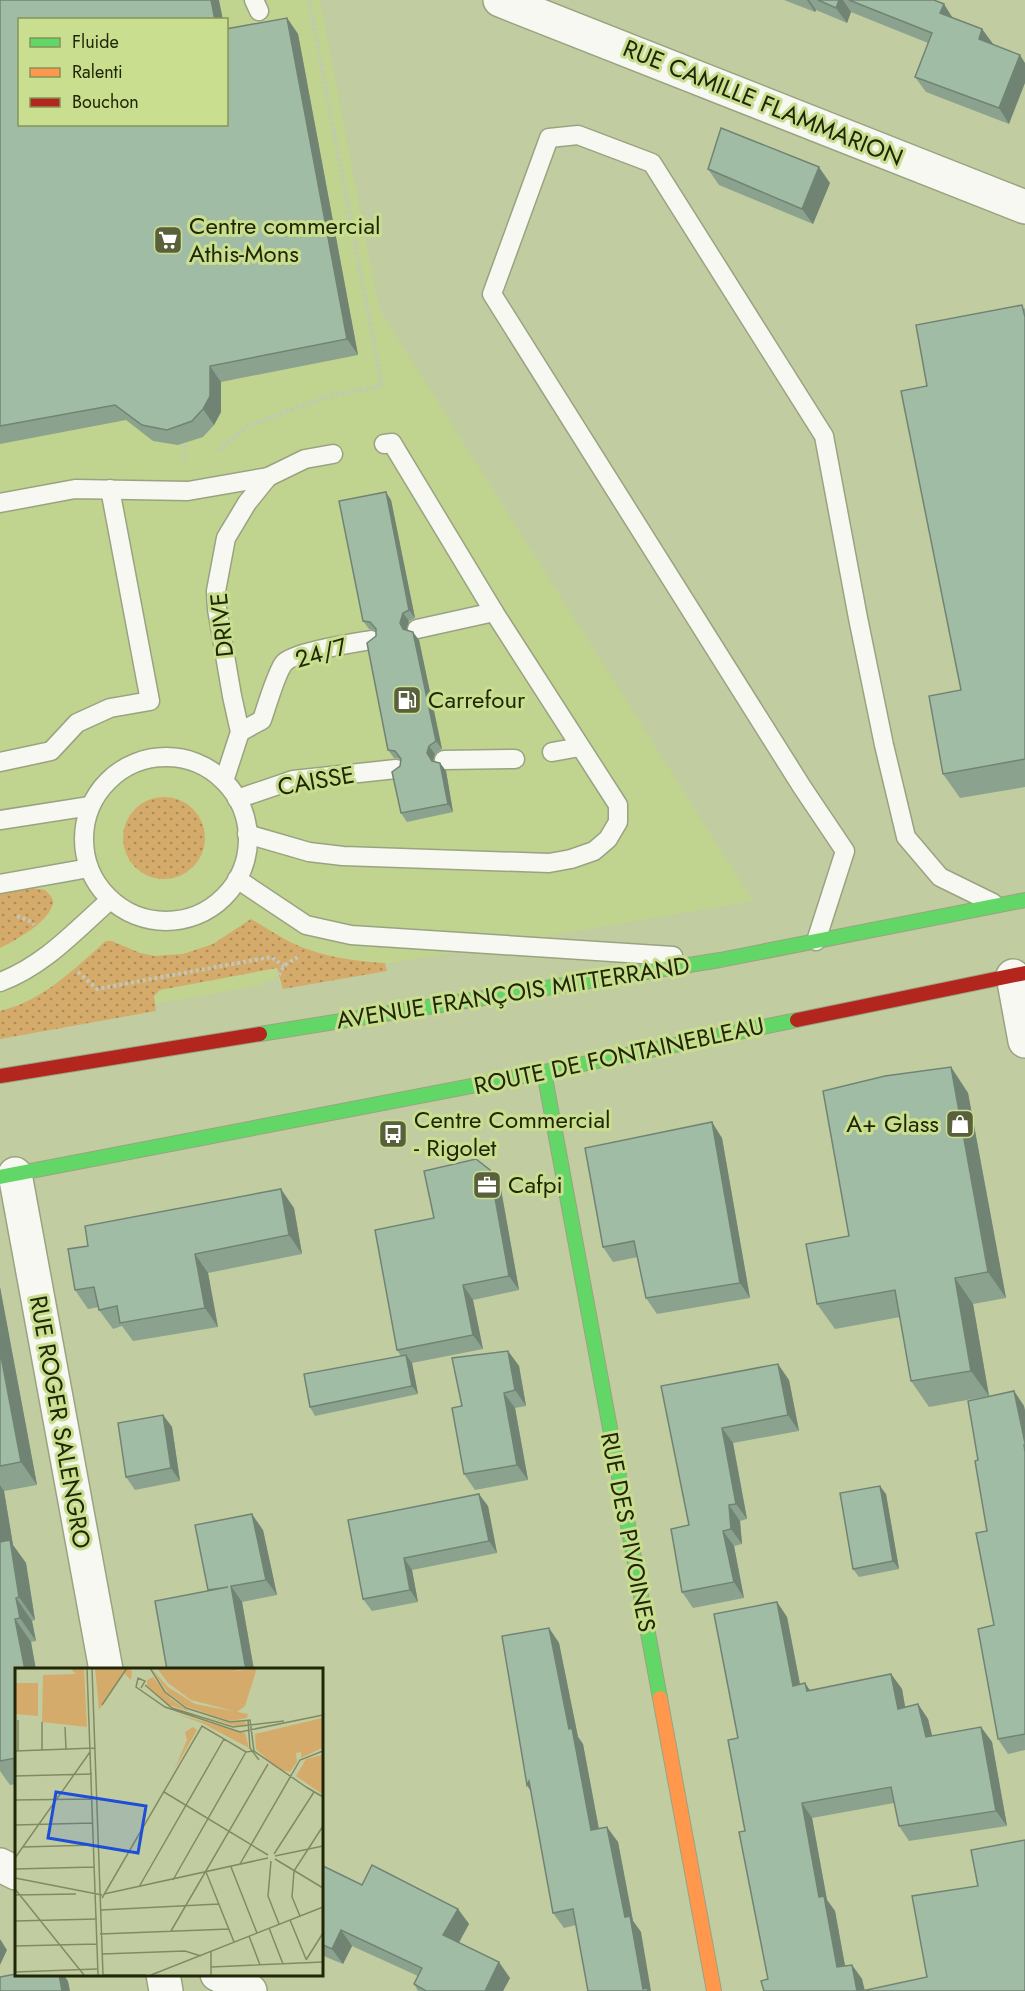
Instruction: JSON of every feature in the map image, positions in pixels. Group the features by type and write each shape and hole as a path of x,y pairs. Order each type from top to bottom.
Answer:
{"main road":[{"name":"AVENUE FRANÇOIS MITTERRAND","path":"0,1076 720,960 1025,900"},
{"name":"ROUTE DE FONTAINEBLEAU","path":"7,1175 544,1072 1019,975"},
{"name":"RUE DES PIVOINES","path":"544,1072 714,1991"}],"street":[{"name":"RUE CAMILLE FLAMMARION","path":"500,0 1025,207"},
{"path":"1019,975 1025,1041"},
{"name":"RUE ROGER SALENGRO","path":"7,1175 106,1668"},
{"path":"0,1865 15,1873"},
{"path":"163,1976 166,1991"},
{"path":"221,1976 250,1991"}],"lane":[{"path":"816,940 845,851 802,787 492,294 549,138 578,135 652,163 824,436 858,618 906,837 939,877 998,905"},
{"path":"248,834 309,852 342,856 549,863 571,859 594,851 608,839 618,822 618,805 388,443"},
{"name":"DRIVE","path":"240,732 232,696 216,591 226,538 247,503 268,477 305,459 333,454"},
{"path":"0,503 75,489 188,491 268,477"},
{"path":"0,762 51,751 77,723 110,708 150,701 110,489"},
{"path":"417,629 494,612"},
{"name":"24/7","path":"240,732 262,720 285,663 298,656 371,640"},
{"path":"224,781 240,732"},
{"path":"552,752 580,747"},
{"path":"162,757 184,759 206,767 224,781 237,799 248,834 246,858 237,879 222,899 202,913 179,920 154,921 131,913 110,900 98,886 89,868 84,848 84,827 90,806 102,787 119,771 140,761 162,757"},
{"path":"444,760 515,759"},
{"name":"CAISSE","path":"237,799 293,780 396,769"},
{"path":"0,820 90,806"},
{"path":"0,884 89,868"},
{"path":"237,879 306,925 351,934 720,960"},
{"path":"0,982 21,973 54,950 110,900"}],"path":[{"path":"213,454 248,426 332,395 382,386 309,0"},
{"path":"186,444 183,464 194,461"},
{"path":"12,914 32,922 54,950 97,989 272,957 284,966"},
{"path":"265,984 275,982 284,966 299,958 306,925"}],"shaded area":[{"path":"0,0 320,0 379,309 753,901 0,1030"},
{"path":"164,797 180,800 193,809 202,822 205,838 202,854 193,867 180,876 164,879 148,876 135,867 126,854 123,838 126,822 135,809 148,800"},
{"path":"32,888 45,890 49,894 53,900 51,909 40,923 0,948 0,893"},
{"path":"251,919 303,948 338,957 385,963 387,971 283,989 277,968 160,990 154,996 156,1011 0,1039 0,1011 44,992 70,973 106,941 154,956 183,954 213,944"}],"building":[{"name":"Centre commercial Athis-Mons","path":"0,0 211,0 215,18 18,18 18,126 228,126 228,29 287,18 347,339 210,366 210,396 203,409 192,421 167,430 142,425 115,405 0,426"},
{"path":"818,0 839,0 836,8"},
{"path":"849,0 934,0 944,4 940,13 982,29 979,39 1020,55 999,108 915,77 932,33"},
{"path":"721,128 819,167 802,209 708,169"},
{"path":"1022,305 1025,317 1025,759 943,774 929,696 961,690 901,391 927,386 916,325"},
{"name":"Carrefour","path":"386,492 409,610 403,613 400,623 403,629 413,632 436,741 429,746 427,753 432,761 440,763 448,804 401,813 392,772 400,766 401,759 395,751 388,750 367,643 376,636 376,629 370,622 363,621 339,501"},
{"path":"951,1067 988,1272 955,1278 971,1371 911,1381 895,1290 817,1304 806,1244 849,1236 823,1091 885,1076"},
{"path":"712,1122 740,1283 646,1298 634,1241 603,1247 585,1148"},
{"path":"476,1159 490,1170 509,1276 463,1285 473,1335 397,1350 375,1230 434,1218 424,1171"},
{"path":"281,1189 289,1235 195,1254 205,1308 120,1323 117,1306 99,1310 94,1287 75,1290 68,1249 88,1246 85,1226"},
{"path":"0,1351 21,1462 0,1466"},
{"path":"508,1351 515,1390 504,1393 517,1465 464,1474 452,1408 462,1406 452,1358"},
{"path":"406,1355 412,1386 310,1407 304,1374"},
{"path":"778,1364 788,1415 722,1428 736,1504 729,1505 731,1529 723,1531 734,1582 682,1592 671,1529 689,1525 661,1386"},
{"path":"1014,1391 1025,1443 1025,1734 998,1739 978,1629 994,1625 976,1533 987,1531 968,1401"},
{"path":"163,1415 171,1468 126,1477 118,1423"},
{"path":"880,1486 893,1561 853,1569 840,1493"},
{"path":"479,1494 489,1541 404,1558 410,1590 363,1599 348,1520"},
{"path":"252,1514 266,1580 231,1586 246,1668 167,1668 155,1601 228,1587 208,1590 195,1525"},
{"path":"10,1540 19,1597 16,1598 20,1618 15,1619 25,1668 15,1668 15,1758 0,1761 0,1542"},
{"path":"777,1602 793,1686 805,1683 807,1691 891,1674 898,1709 918,1704 926,1737 981,1727 996,1811 899,1826 891,1787 802,1803 819,1897 824,1896 837,1967 852,1965 857,1991 764,1991 761,1981 768,1979 739,1832 745,1831 728,1740 738,1738 714,1614"},
{"path":"549,1628 569,1729 572,1728 591,1830 607,1827 625,1917 630,1916 643,1989 647,1988 648,1991 588,1991 573,1909 553,1913 529,1781 527,1785 502,1636"},
{"path":"1025,1840 1025,1991 862,1991 927,1977 912,1896 978,1886 971,1850"},
{"path":"322,1865 362,1885 372,1865 458,1909 443,1935 499,1962 485,1991 426,1991 414,1984 422,1968 341,1930 332,1949 322,1944"},
{"path":"15,1974 15,1976 59,1976 62,1991 0,1991 0,1977"}],"traffic: fast":[{"path":"260,1034 720,960 1025,900"},
{"path":"0,1177 544,1072 797,1020"},
{"path":"544,1072 660,1698"}],"traffic: slow":[{"path":"660,1698 714,1991"}],"traffic: jam":[{"path":"797,1020 1025,973"},
{"path":"0,1076 260,1034"}],"place":[{"name":"Centre commercial Athis-Mons","path":"168,240"},
{"name":"Carrefour","path":"407,700"},
{"name":"A+ Glass","path":"960,1124"},
{"name":"Centre Commercial - Rigolet","path":"393,1134"},
{"name":"Cafpi","path":"487,1185"}]}
